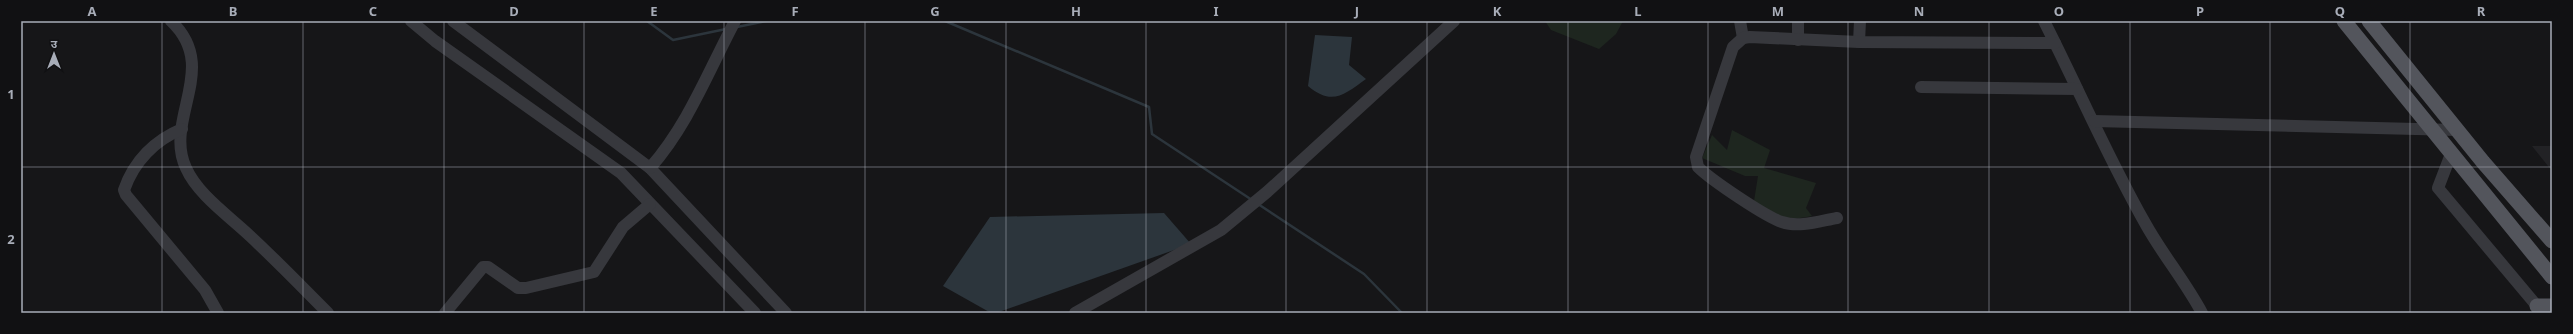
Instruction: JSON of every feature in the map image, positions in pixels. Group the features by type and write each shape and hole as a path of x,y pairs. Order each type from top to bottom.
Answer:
{"main road":[{"path":"2344,21 2552,277"},
{"path":"2369,21 2456,130 2552,242"},
{"path":"2540,309 2552,306"}],"street":[{"path":"172,21 185,38 193,64 182,128 183,161 194,182 328,313"},
{"path":"411,21 435,41 609,163 755,313"},
{"path":"454,21 650,168 786,313"},
{"path":"650,168 663,153 692,109 735,21"},
{"path":"1075,313 1211,236 1253,204 1454,21"},
{"path":"1740,21 1743,38"},
{"path":"1798,21 1798,40"},
{"path":"1859,42 1860,21"},
{"path":"2044,21 2146,225 2187,285 2202,313"},
{"path":"1837,218 1797,224 1783,222 1765,213 1698,167 1696,157 1733,47 1743,38 1859,42 2055,43"},
{"path":"1920,87 2078,89"},
{"path":"2094,121 2456,130"},
{"path":"182,128 166,136 151,147 124,190 126,195 205,290 218,313"},
{"path":"2451,154 2438,188 2540,309"},
{"path":"445,313 483,267 488,267 518,288 526,288 594,272 623,227 650,204"}],"shaded area":[{"path":"1545,21 1623,21 1616,34 1599,49 1551,30"},
{"path":"1315,35 1352,37 1349,65 1366,79 1344,94 1331,97 1324,96 1308,86"},
{"path":"1732,130 1770,150 1764,168 1816,183 1806,208 1812,216 1803,218 1788,218 1781,217 1769,211 1754,201 1758,176 1745,176 1702,158 1712,135 1727,150"},
{"path":"2532,146 2552,146 2552,171"},
{"path":"1164,213 1191,244 996,313 991,313 943,286 990,217"}],"waterway":[{"path":"647,21 673,40 726,29"},
{"path":"737,27 766,21"},
{"path":"945,21 1149,107 1152,134 1252,200"},
{"path":"1258,204 1364,274 1402,313"}]}
